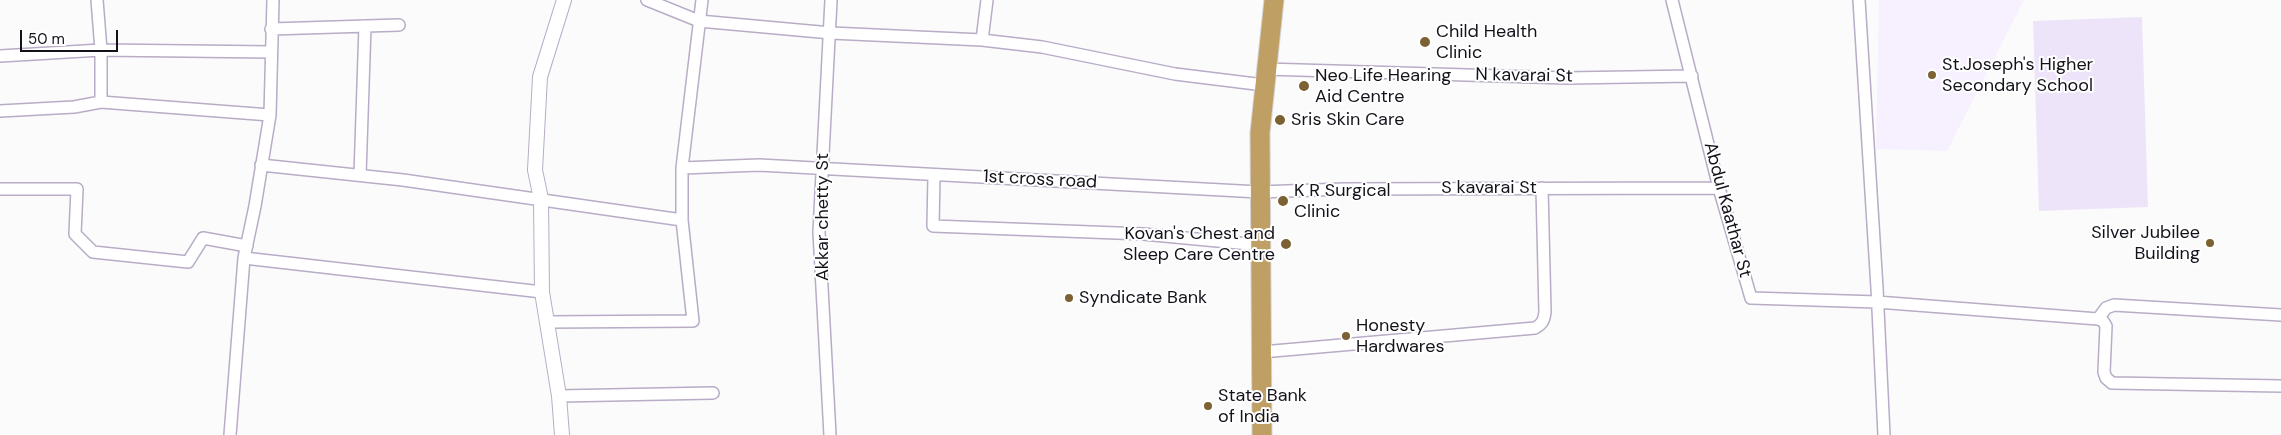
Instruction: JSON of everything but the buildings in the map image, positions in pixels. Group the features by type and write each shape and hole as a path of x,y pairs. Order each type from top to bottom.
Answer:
{"highway":[{"path":"1262,435 1259,192 1265,77 1274,0"}],"street":[{"path":"97,0 101,50 101,102"},
{"path":"230,435 244,258 270,115 273,0"},
{"path":"562,435 559,396 542,292 540,199 535,170 540,77 564,0"},
{"name":"N kavarai St","path":"647,0 699,22 831,33 982,40 1042,47 1175,74 1265,77 1567,78 1692,76"},
{"path":"548,322 693,321 682,220 682,168 702,0"},
{"name":"Akkar chetty St","path":"830,435 819,232 831,33 831,0"},
{"path":"982,40 987,0"},
{"name":"Abdul Kaathar St","path":"1672,0 1719,188 1751,298 1877,302"},
{"path":"1859,0 1884,435"},
{"path":"272,29 399,25"},
{"path":"360,176 366,26"},
{"path":"0,56 101,50 271,52"},
{"path":"0,111 74,107 101,102 270,115"},
{"path":"261,165 540,199 682,220"},
{"name":"1st cross road","path":"682,168 759,165 1259,192"},
{"path":"934,174 933,226 1143,234 1260,245"},
{"path":"1262,352 1534,328 1540,325 1544,320 1545,312 1542,188"},
{"name":"S kavarai St","path":"1259,192 1344,189 1719,188"},
{"path":"1,189 78,189 75,234 93,252 188,262 203,238 247,246"},
{"path":"244,258 542,292"},
{"path":"1877,302 2098,320 2106,326 2104,372 2106,378 2112,383 2281,386"},
{"path":"2098,320 2106,308 2114,305 2281,315"},
{"path":"559,396 713,392"}],"shaded area":[{"name":"St.Joseph's Higher Secondary School","path":"1879,0 2024,0 1947,151 1876,149"},
{"path":"2142,17 2148,207 2039,211 2033,21"}],"place":[{"name":"Child Health Clinic","path":"1425,42"},
{"name":"St.Joseph's Higher Secondary School","path":"1932,75"},
{"name":"Neo Life Hearing Aid Centre","path":"1304,86"},
{"name":"Sris Skin Care","path":"1280,120"},
{"name":"K R Surgical Clinic","path":"1283,201"},
{"name":"Silver Jubilee Building","path":"2210,243"},
{"name":"Kovan's Chest and Sleep Care Centre","path":"1286,244"},
{"name":"Syndicate Bank","path":"1069,298"},
{"name":"Honesty Hardwares","path":"1346,336"},
{"name":"State Bank of India","path":"1208,406"}]}
